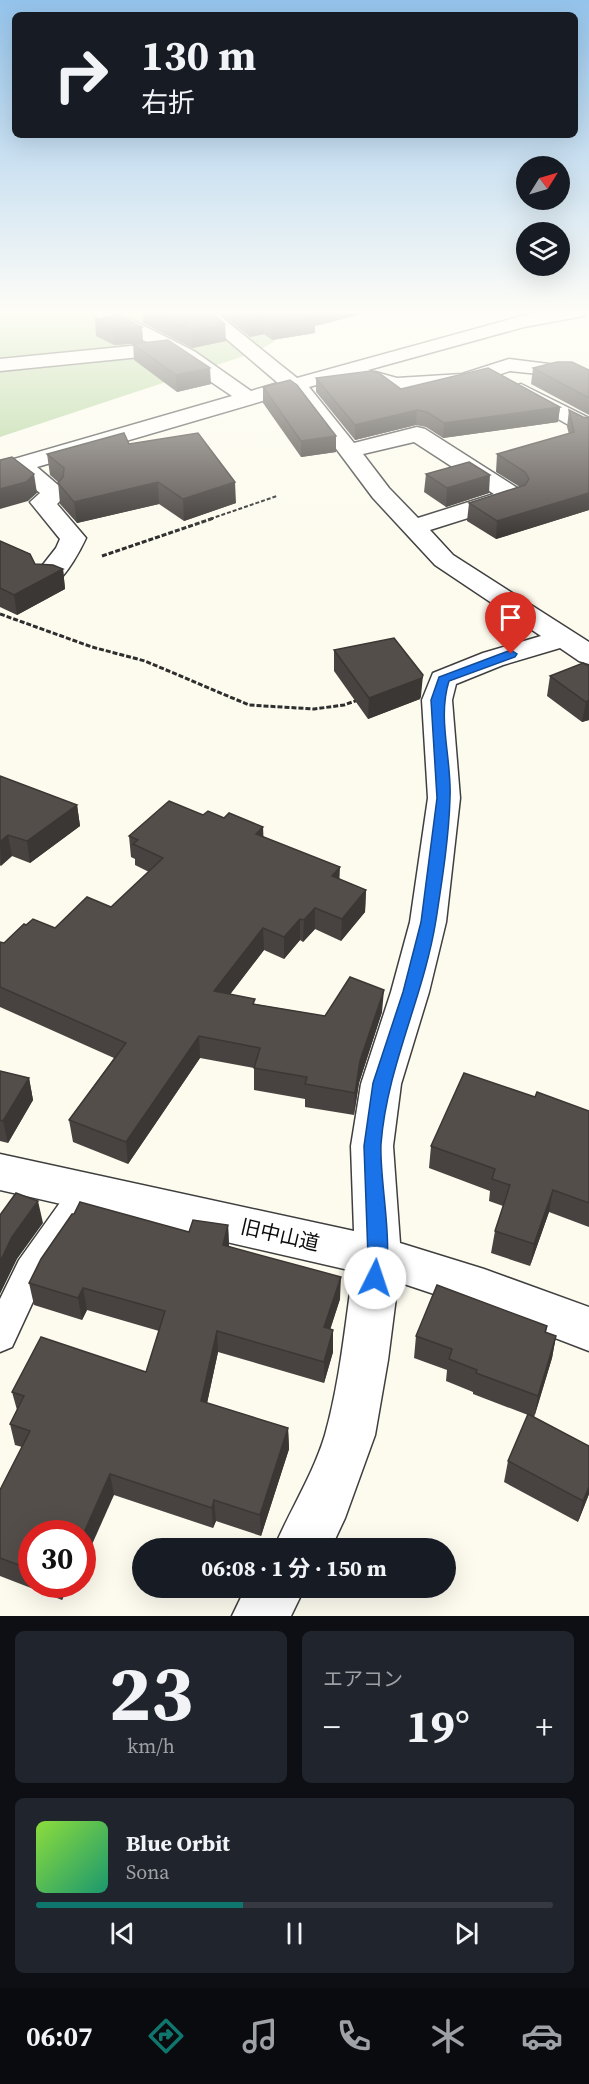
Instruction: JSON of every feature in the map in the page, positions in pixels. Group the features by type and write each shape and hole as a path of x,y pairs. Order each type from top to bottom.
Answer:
{"street":[{"path":"233,387 248,398"},
{"path":"10,468 284,387"},
{"path":"298,387 381,493 444,560 577,647"},
{"path":"516,387 589,427"},
{"path":"349,451 417,434 513,496 413,527"},
{"path":"10,468 53,491 51,498 42,502 73,538 68,550 47,576"},
{"path":"307,1538 318,1518 350,1435 364,1360 378,1257 372,1146 381,1083 411,992 428,922 444,798 437,700 443,679 493,659 577,647"},
{"name":"旧中山道","path":"0,1172 85,1193 378,1257 456,1279 589,1329"},
{"path":"260,1616 271,1598"}],"lane":[{"path":"0,1336 31,1270 85,1193"}],"path":[{"path":"47,576 277,496"},
{"path":"0,614 93,647 145,661 249,705 314,709 344,705 365,697"}],"green space":[{"path":"0,387 149,387 0,437"}],"building":[{"path":"263,387 299,387 336,436 301,441"},
{"path":"324,387 524,387 560,407 444,423 427,412 417,410 355,425"},
{"path":"569,387 589,387 589,398"},
{"path":"569,410 589,418 589,493 497,521 469,503 525,485 529,479 525,472 497,454 574,432"},
{"path":"124,433 129,444 198,433 235,482 183,499 158,482 74,502 58,483 63,477 64,468 47,454"},
{"path":"12,457 34,474 26,482 0,489 0,460"},
{"path":"469,462 490,475 447,488 426,474"},
{"path":"0,541 30,554 35,564 53,565 63,569 14,595 0,588"},
{"path":"394,638 423,675 422,678 369,698 334,650"},
{"path":"583,663 589,666 589,700 586,702 550,676"},
{"path":"0,776 77,805 27,841 8,835 0,842"},
{"path":"169,801 203,815 208,811 224,818 229,813 263,827 256,834 340,867 332,876 366,890 342,919 315,908 304,920 300,919 284,937 263,928 214,991 255,999 253,1004 325,1016 350,977 384,990 360,1061 355,1093 305,1084 307,1077 254,1068 260,1048 199,1036 126,1142 69,1120 126,1043 0,987 0,942 4,943 24,924 26,925 33,919 55,928 87,897 111,907 163,858 133,844 138,840 129,836"},
{"path":"0,1071 29,1078 3,1121 0,1120"},
{"path":"464,1073 535,1097 537,1092 589,1111 589,1203 553,1190 534,1244 495,1231 510,1185 492,1179 495,1169 431,1146"},
{"path":"16,1193 38,1201 12,1237 0,1262 0,1215"},
{"path":"80,1202 189,1232 193,1220 228,1225 223,1245 341,1277 324,1327 333,1330 324,1362 217,1331 201,1401 288,1428 260,1515 214,1500 212,1508 110,1474 90,1520 18,1520 18,1565 0,1558 0,1490 30,1431 10,1424 24,1396 12,1392 41,1337 146,1372 165,1311 83,1288 78,1298 29,1283 41,1259 74,1214"},
{"path":"437,1285 547,1326 545,1332 556,1336 538,1396 476,1373 477,1370 449,1359 452,1349 416,1336"},
{"path":"528,1414 589,1446 589,1487 583,1501 508,1461"}],"route":[{"path":"375,1278 378,1257 372,1146 381,1083 411,992 428,922 444,798 437,700 443,679 511,654"}]}
